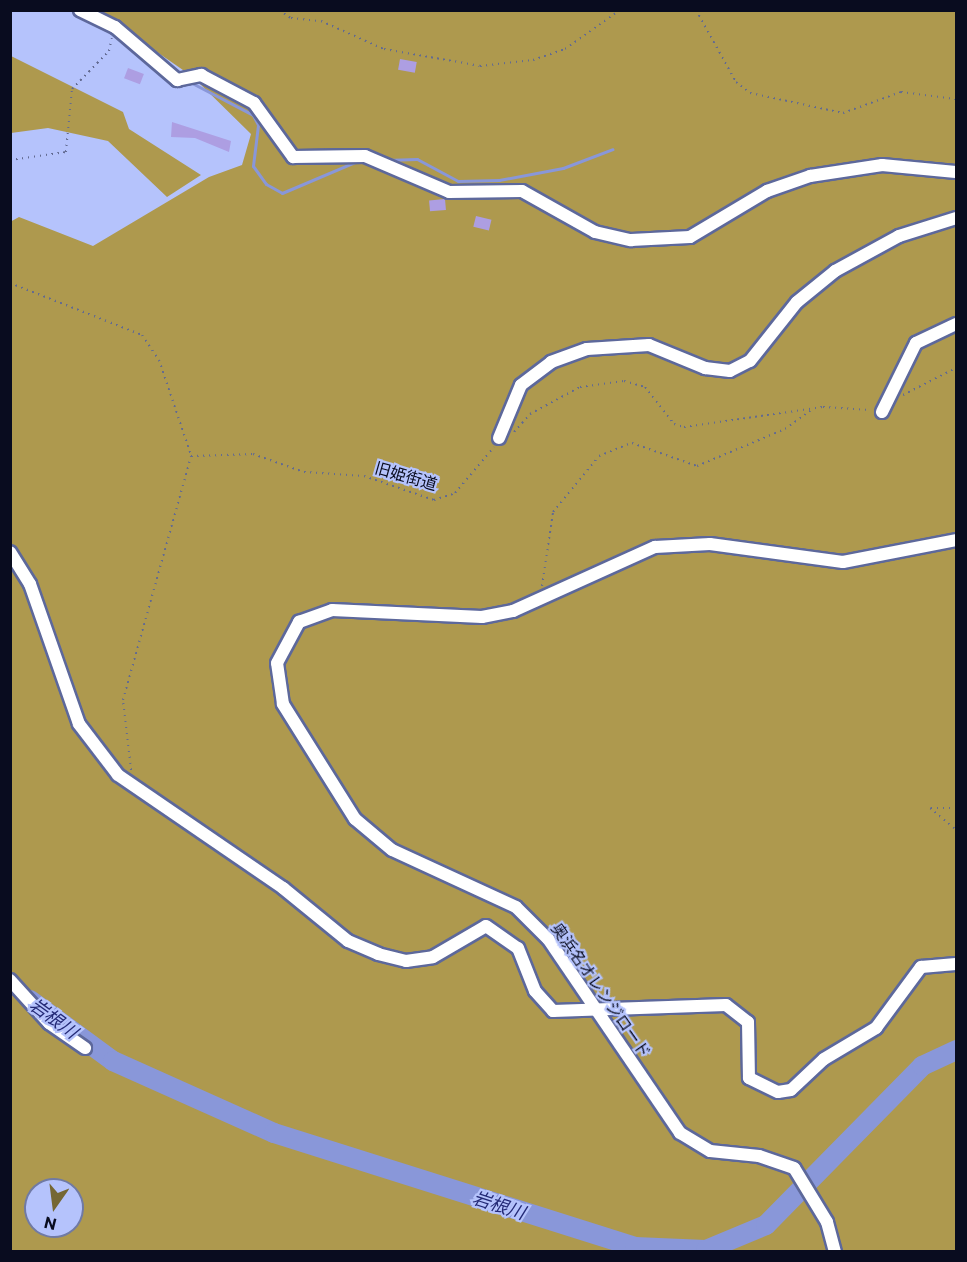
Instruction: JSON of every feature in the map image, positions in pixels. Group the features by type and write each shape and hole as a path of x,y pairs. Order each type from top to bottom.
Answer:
{"street":[{"path":"80,10 115,27 177,80 201,75 254,103 293,157 364,156 449,192 522,191 595,232 631,240 690,237 767,191 844,168 957,172"},
{"path":"500,438 521,385 551,362 587,349 650,345 705,368 730,371 750,361 797,302 835,271 899,236 957,219"},
{"path":"882,411 916,343 957,324"},
{"name":"奥浜名オレンジロード","path":"835,1251 827,1222 794,1168 759,1156 710,1151 680,1133 548,939 516,907 392,850 356,819 283,704 276,679 285,640 299,622 332,610 482,617 540,599 633,553 680,543 843,562 957,540"},
{"path":"10,552 30,584 79,724 139,794 283,888 348,941 406,961 433,957 460,945 476,930 496,928 518,948 543,1003 553,1011 726,1005 748,1022 749,1078 778,1092 791,1090 824,1059 876,1028 921,967 957,964"},
{"path":"10,980 50,1023 85,1048"}],"path":[{"path":"279,10 291,18 321,21 384,49 480,66 533,60 565,49 620,10"},
{"path":"696,10 736,82 750,93 843,113 901,92 957,99"},
{"path":"10,160 66,152 72,89 109,51 115,27"},
{"path":"10,283 142,335 159,360 191,456 123,700 126,753 139,794"},
{"path":"897,399 957,368"},
{"name":"旧姫街道","path":"191,456 253,454 303,472 364,476 434,500 455,493 486,462 500,438 580,387 624,381 645,387 674,424 684,426 813,408 882,411"},
{"path":"540,599 553,512 599,456 632,443 697,466 785,429 813,408"},
{"path":"957,808 930,808 957,830"}],"shaded area":[{"path":"98,11 956,11 956,1251 11,1251 10,222 19,217 93,246 209,177 242,165 251,134 193,77"},
{"path":"11,56 123,112 129,129 201,175 167,197 108,141 48,128 11,133"}],"building":[{"path":"400,59 417,62 415,73 398,70"},
{"path":"128,68 144,74 140,84 124,78"},
{"path":"172,122 231,141 229,152 195,138 171,137"},
{"path":"445,199 446,210 430,211 429,200"},
{"path":"476,216 492,220 489,231 473,227"}],"waterway":[{"path":"96,10 107,17"},
{"path":"118,23 183,76"},
{"path":"190,82 253,115 258,125 253,166 266,184 282,193 355,162"},
{"path":"385,160 417,159 458,181 499,180 563,168 613,149"},
{"name":"岩根川","path":"30,1000 113,1061 274,1133 635,1247 706,1250 766,1225 922,1066 956,1050"},
{"name":"岩根川","path":"635,1247 636,1252"}]}
